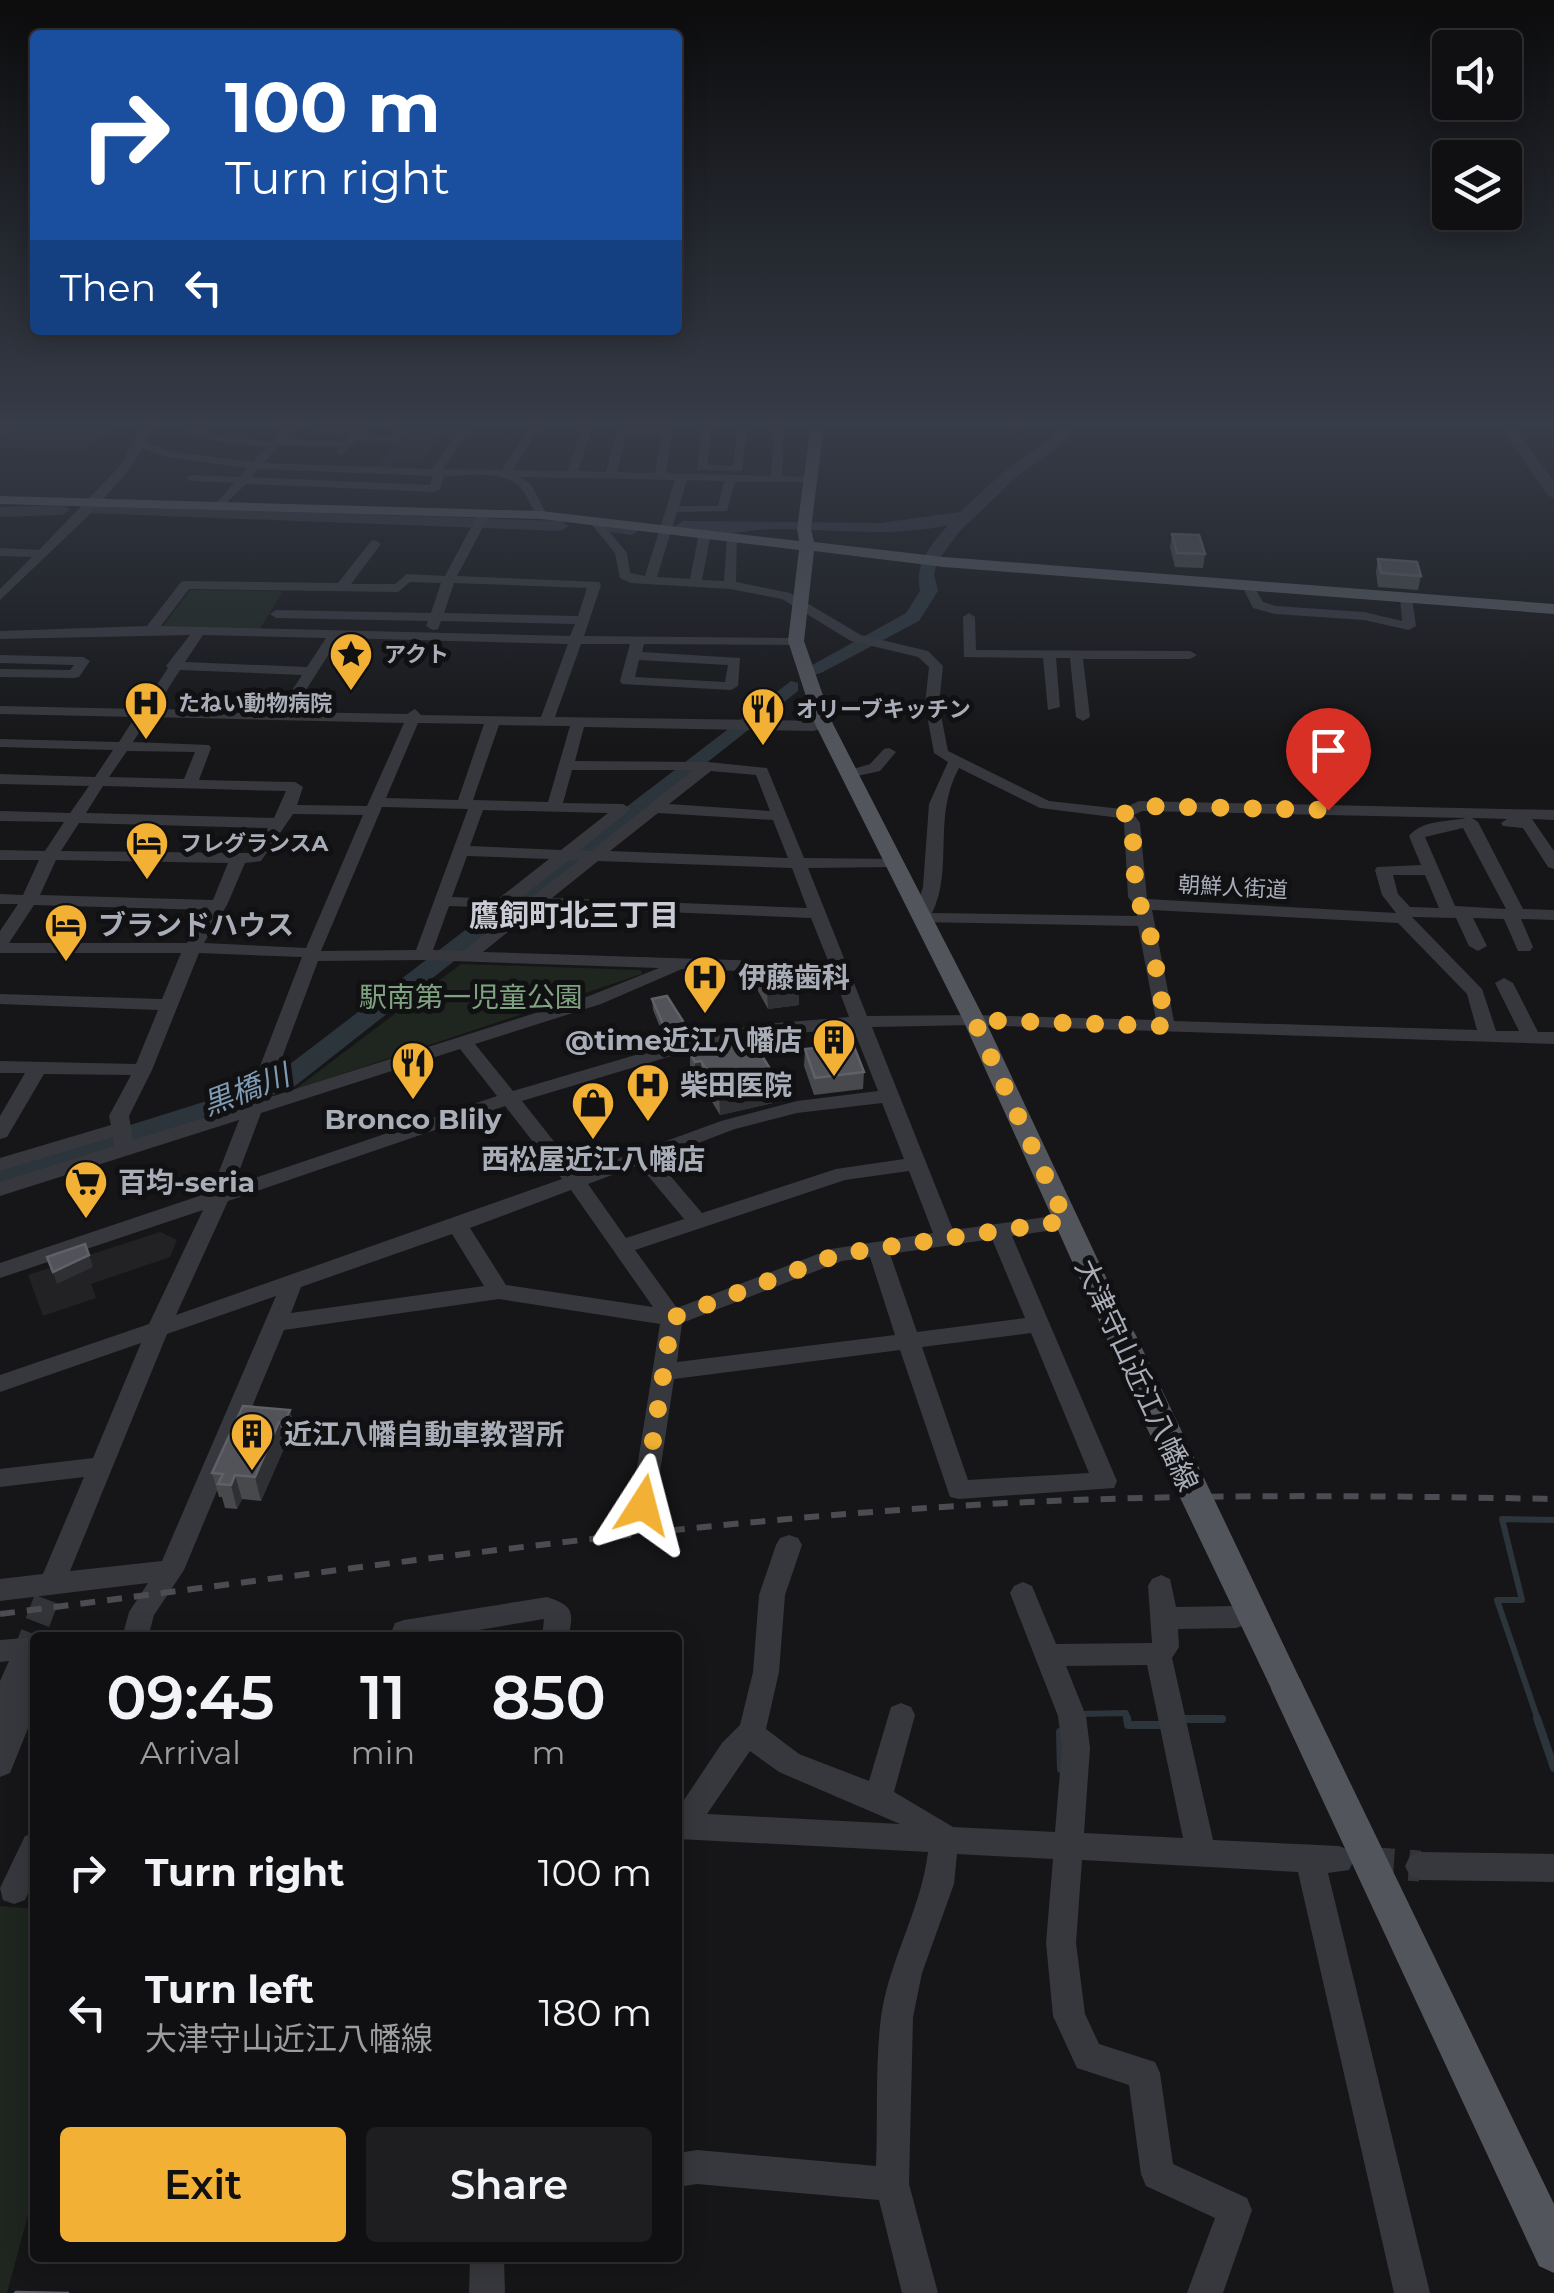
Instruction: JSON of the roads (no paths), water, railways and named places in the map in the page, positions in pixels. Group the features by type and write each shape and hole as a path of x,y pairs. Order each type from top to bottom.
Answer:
{"main road":[{"path":"686,531 734,536 805,533 935,561 1554,609"},
{"name":"大津守山近江八幡線","path":"805,533 796,641 824,724 974,1020 1554,2250"}],"street":[{"path":"0,596 63,531"},
{"path":"427,636 449,579 475,531"},
{"path":"602,531 620,554 624,575 650,581 761,589 801,604 856,638 874,644 923,654 1190,655"},
{"path":"650,581 665,531"},
{"path":"695,584 705,533"},
{"path":"730,586 734,536"},
{"path":"342,588 376,544"},
{"path":"0,552 39,554"},
{"path":"152,630 185,585 398,588 407,578 595,586 547,719"},
{"path":"1248,586 1258,604 1275,610 1364,616 1409,626 1406,597"},
{"path":"264,634 288,587"},
{"path":"1362,594 1364,616"},
{"path":"276,614 582,620"},
{"path":"954,654 969,617"},
{"path":"0,635 152,630 796,641"},
{"path":"0,946 30,900 50,855 200,632"},
{"path":"286,710 334,636"},
{"path":"634,656 735,661 731,686 626,682 638,640"},
{"path":"1049,653 1053,707"},
{"path":"1076,653 1083,717"},
{"path":"923,654 936,666 932,705 942,753 1045,805 1124,814 1139,806 1554,815"},
{"path":"0,659 83,661 74,674 0,673"},
{"path":"174,666 310,671"},
{"path":"0,706 731,723"},
{"path":"145,710 286,710 492,720 813,727 824,724"},
{"path":"54,1576 158,1329 218,1200 312,953 413,716"},
{"path":"422,955 461,852 492,720"},
{"path":"554,808 578,722"},
{"path":"0,743 204,748 190,783"},
{"path":"848,773 875,768 889,752"},
{"path":"921,918 930,906 931,832 942,780 955,762"},
{"path":"567,766 708,766 762,771 945,1238"},
{"path":"464,956 708,766"},
{"path":"0,779 296,788 255,858 0,855"},
{"path":"0,816 282,816 373,806 470,804 623,809 502,904 440,901"},
{"path":"653,808 779,816"},
{"name":"朝鮮人街道","path":"1124,814 1132,823 1136,896 1145,913 1404,915 1454,910 1550,915"},
{"path":"1478,946 1428,870 1416,836 1423,830 1468,822 1528,823 1554,864"},
{"path":"1468,822 1514,913 1524,947"},
{"path":"461,852 799,863 893,862"},
{"path":"121,1139 119,1116 143,1070 192,948 219,906 238,858"},
{"path":"1428,870 1384,870 1390,896 1476,994 1488,1036"},
{"path":"0,900 219,906"},
{"path":"533,902 817,913"},
{"path":"921,918 1145,913 1166,1026"},
{"path":"1550,915 1554,935"},
{"path":"0,946 192,948 312,953 324,957 422,955 838,969"},
{"path":"0,1165 249,1113 595,1000 685,964"},
{"path":"1504,983 1531,1037"},
{"path":"0,1000 170,1005"},
{"path":"0,1271 508,1099 673,1050 754,1031 858,1022 974,1020 1554,1038"},
{"path":"464,1042 575,1181 672,1318 643,1505"},
{"path":"0,1067 143,1070"},
{"path":"0,1132 36,1068"},
{"path":"0,1384 728,1125 797,1107 889,1096"},
{"path":"0,1190 121,1139"},
{"path":"643,1156 697,1221"},
{"path":"622,1247 843,1174 916,1164"},
{"path":"275,1323 499,1291 672,1318 839,1254 1066,1221"},
{"path":"457,1224 499,1291"},
{"path":"876,1246 960,1490 1104,1481 1000,1233"},
{"path":"137,1632 142,1612 172,1570 293,1281"},
{"path":"664,1372 1036,1326"},
{"path":"0,1478 100,1466"},
{"path":"682,1824 706,1798 734,1746 752,1731 766,1672 770,1604 789,1545"},
{"path":"0,1590 172,1570"},
{"path":"1049,1655 1158,1654 1166,1647 1161,1586"},
{"path":"1023,1593 1072,1716 1076,1748 1061,1943 1069,2016 1088,2057 1144,2073 1158,2174 1235,2210 1205,2293"},
{"path":"404,1632 547,1608 560,1616 556,1632"},
{"path":"1164,1618 1236,1617"},
{"path":"1158,1654 1167,1705 1187,1772 1201,1855"},
{"path":"0,1713 16,1657"},
{"path":"0,1764 16,1657"},
{"path":"878,1799 901,1715"},
{"path":"752,1731 757,1741 784,1760 878,1799 944,1838"},
{"path":"682,1826 1325,1859 1412,2293"},
{"path":"920,2293 892,2184 897,2017 907,1973 939,1884 944,1838"},
{"path":"16,1890 30,1858"},
{"path":"1420,1866 1554,1868"},
{"path":"682,2169 697,2167 892,2184"},
{"path":"486,2293 487,2262"}],"waterway":[{"name":"黒橋川","path":"814,669 913,617 929,591 925,575 929,562 951,531"},
{"name":"黒橋川","path":"0,1175 222,1105 286,1080 791,687"},
{"path":"1538,1720 1497,1600 1522,1600 1502,1519 1554,1520"},
{"path":"1080,1714 1126,1713 1127,1720"},
{"path":"1127,1718 1128,1725 1163,1725"},
{"path":"1537,1718 1554,1768"},
{"path":"1183,1719 1222,1719"},
{"path":"1060,1732 1061,1769"}],"tunnel":[{"path":"34,1632 55,1577"},
{"path":"24,1657 30,1642"},
{"path":"1363,1862 1420,1866"}],"railway":[{"path":"0,1614 579,1540 927,1508 1240,1496 1554,1499"}],"place":[{"name":"アクト","path":"351,692"},
{"name":"たねい動物病院","path":"146,741"},
{"name":"オリーブキッチン","path":"763,747"},
{"name":"フレグランスA","path":"147,881"},
{"name":"ブランドハウス","path":"66,963"},
{"name":"伊藤歯科","path":"705,1015"},
{"name":"@time近江八幡店","path":"834,1078"},
{"name":"Bronco Blily","path":"413,1101"},
{"name":"柴田医院","path":"648,1123"},
{"name":"西松屋近江八幡店","path":"593,1141"},
{"name":"百均-seria","path":"86,1220"},
{"name":"近江八幡自動車教習所","path":"252,1472"}],"district":[{"name":"鷹飼町北三丁目","path":"574,916"}],"park label":[{"name":"駅南第一児童公園","path":"471,997"}]}
